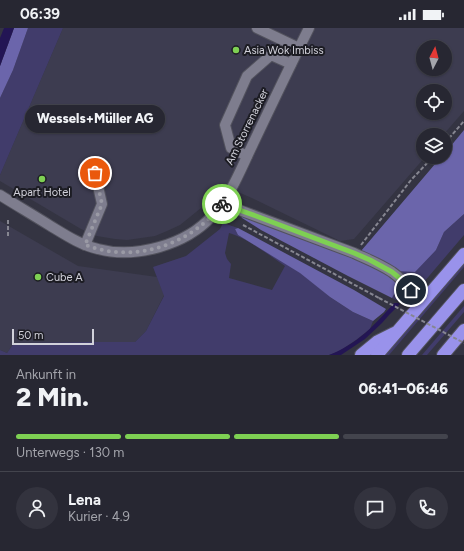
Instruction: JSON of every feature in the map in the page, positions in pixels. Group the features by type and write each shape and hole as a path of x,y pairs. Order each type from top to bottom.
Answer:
{"highway":[{"path":"377,355 464,254"},
{"path":"408,355 464,290"},
{"path":"443,355 464,330"},
{"path":"361,355 378,340 398,331"}],"street":[{"path":"257,28 299,48"},
{"name":"Am Storrenacker","path":"0,195 65,234 85,245 98,249 118,252 138,252 172,243 186,236 198,229 211,218 224,202 309,28"},
{"path":"247,156 231,148 225,125 247,76 271,55 291,64"},
{"path":"85,245 102,204 95,173"},
{"path":"224,202 242,211 370,260 392,272 411,290"}],"path":[{"path":"452,135 464,121"},
{"path":"354,253 411,180 426,164"},
{"path":"8,219 8,236"},
{"path":"243,225 464,343"}],"shaded area":[{"path":"4,28 14,28 0,66 0,38"},
{"path":"14,28 28,28 13,70 0,98 0,66"},
{"path":"28,28 63,28 0,175 0,98 13,70"},
{"path":"63,28 464,28 464,111 449,128 416,128 416,164 419,164 354,239 340,241 252,198 219,184 201,208 180,225 155,236 127,240 115,239 97,236 81,229 0,181 0,175"},
{"path":"464,130 464,214 444,232 436,250 415,272 397,271 361,251 435,164 452,164 452,145"},
{"path":"464,214 464,235 418,289 412,286 397,271 436,250 444,232"},
{"path":"241,215 365,261 399,282 397,289 392,298 261,230 242,218"},
{"path":"0,221 78,266 157,277 164,295 146,331 135,342 14,343 7,353 0,350"},
{"path":"223,223 238,228 235,229 238,235 257,247 236,235 229,233 225,253 231,264 229,278 272,290 285,266 259,247 301,273 330,297 353,312 373,321 370,329 338,352 329,355 0,355 0,350 7,353 14,343 135,342 146,331 164,296 153,267 186,256 220,229"},
{"path":"238,228 354,290 386,309 373,321 353,312 330,297 300,273 238,235 235,229"},
{"path":"464,260 464,267 389,355 382,355"},
{"path":"399,282 407,291 411,300 406,305 392,298"},
{"path":"394,303 400,304 365,339 341,355 329,355 357,340 380,319"},
{"path":"464,306 464,312 427,355 422,355"}],"way so far":[{"path":"95,173 102,204 85,245 98,249 118,252 138,252 172,243 198,229 211,218 222,204"}],"place":[{"name":"Asia Wok Imbiss","path":"236,50"},
{"name":"Wessels+Müller AG","path":"95,173"},
{"name":"Apart Hotel","path":"42,179"},
{"name":"Cube A","path":"38,277"}],"route":[{"path":"222,204 224,202 242,211 370,260 392,272 411,290"}]}
